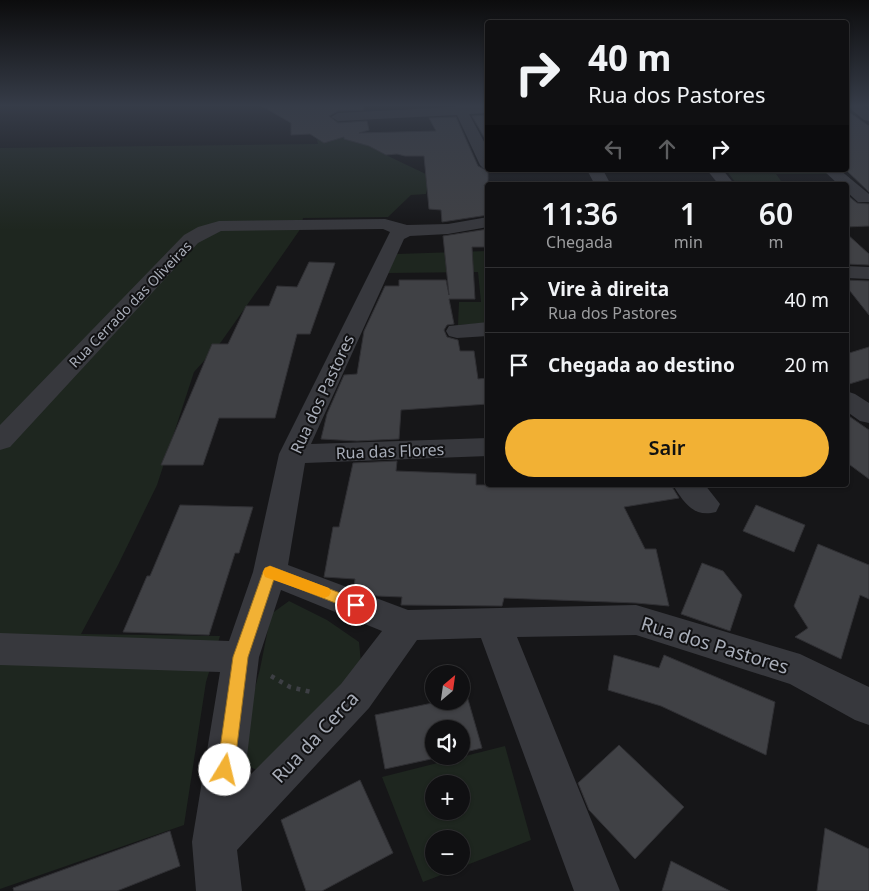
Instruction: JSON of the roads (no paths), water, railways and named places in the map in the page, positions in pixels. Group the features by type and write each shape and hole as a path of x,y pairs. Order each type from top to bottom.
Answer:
{"street":[{"path":"479,147 485,160"},
{"path":"717,172 725,182"},
{"path":"833,172 845,182"},
{"path":"849,185 866,198"},
{"path":"849,196 866,198"},
{"path":"406,231 448,229 485,223"},
{"name":"Rua Cerrado das Oliveiras","path":"0,441 191,239 204,230 219,226 385,224 406,231"},
{"name":"Rua dos Pastores","path":"406,231 396,236 293,454 270,572 407,624 636,620 800,671 869,707"},
{"path":"849,272 869,273"},
{"path":"456,331 485,329"},
{"path":"849,401 869,415"},
{"name":"Rua das Flores","path":"293,454 485,447"},
{"path":"219,891 214,842 240,657 270,572"},
{"path":"492,623 597,891"},
{"name":"Rua da Cerca","path":"214,842 355,696 407,624"},
{"path":"0,649 240,657"}]}
